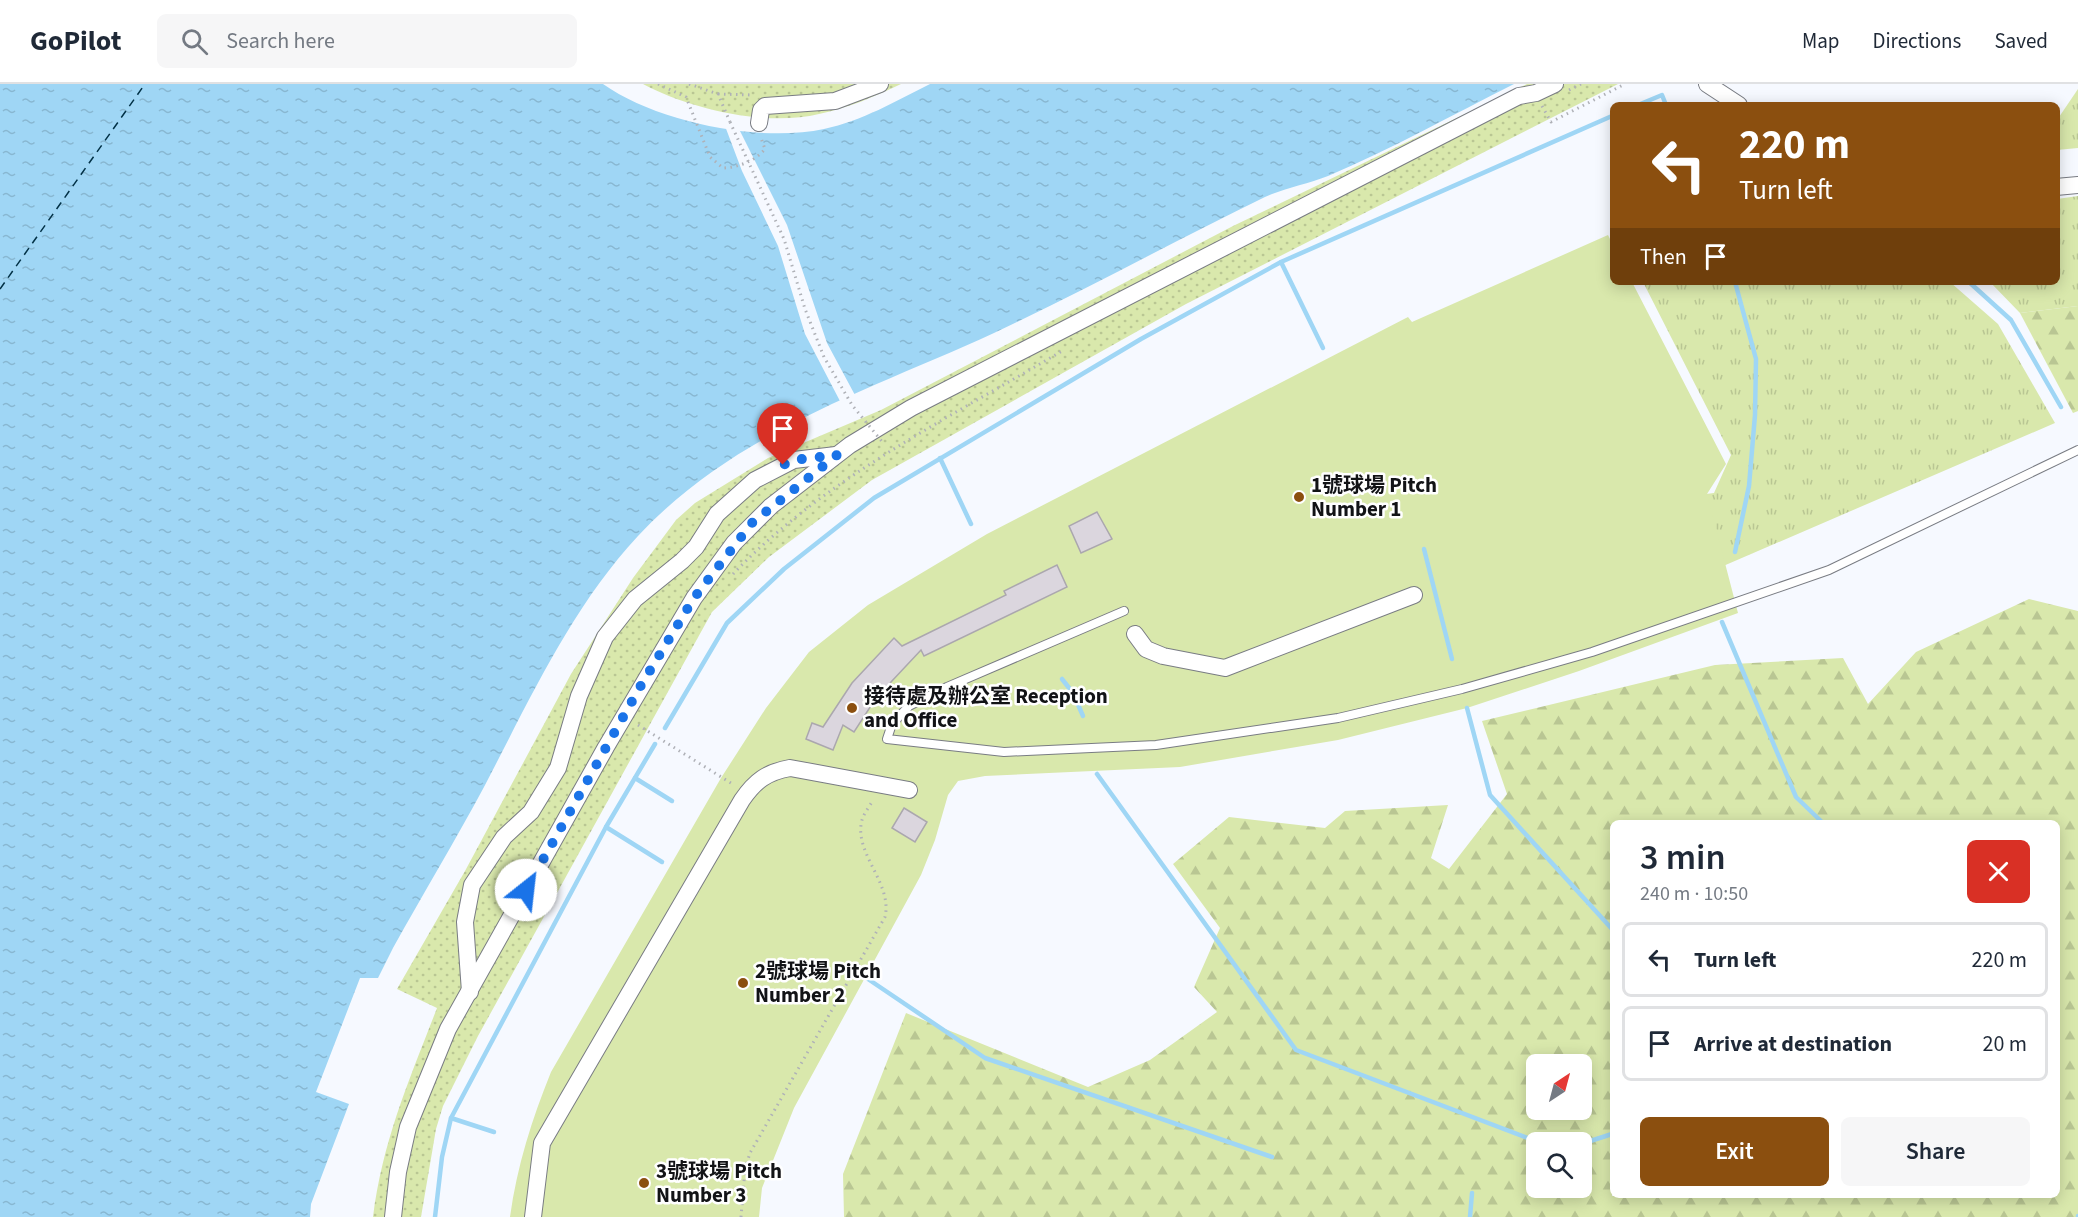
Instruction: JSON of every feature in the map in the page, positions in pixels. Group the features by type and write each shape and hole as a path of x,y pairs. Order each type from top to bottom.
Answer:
{"street":[{"path":"759,123 761,110 765,106 835,101 880,84"},
{"path":"1707,84 1734,102"},
{"path":"393,1217 398,1172 408,1126 434,1059 606,747 694,598 752,523 837,455 911,408 1519,96 1558,89"},
{"path":"2060,187 2078,185"},
{"path":"470,992 465,922 472,885 486,860 504,837 531,812 554,776 579,696 605,637 635,599 696,547 717,514 754,480 794,460 837,455"},
{"path":"1136,634 1146,649 1163,656 1225,668 1414,595"},
{"path":"533,1217 542,1143 742,800 755,782 772,772 790,768 909,790"}],"lane":[{"path":"1124,611 947,687 909,706 892,724 887,739 1004,752 1156,745 1338,718 1462,688 1592,652 1829,570 2078,450"}],"path":[{"path":"658,84 676,90 691,104 710,157 723,168 744,164 760,155 765,149 759,123"},
{"path":"689,84 718,94 784,238 824,357 852,405 884,444"},
{"path":"1558,89 1581,84"},
{"path":"1536,93 1551,122 1624,84"},
{"path":"730,578 762,546 834,487 1068,346"},
{"path":"648,731 721,778"},
{"path":"741,1217 745,1168 750,1153 885,917 886,898 860,835 862,819 882,785"}],"green space":[{"path":"643,84 901,84 861,102 830,112 776,118 752,117 705,108"},
{"path":"1527,84 1618,84 1186,304 872,480 769,557 712,612 478,1036 443,1106 436,1129 421,1217 373,1217 377,1189 390,1136 437,1008 397,989 465,871 571,674 633,578 676,520 695,503 768,458 881,410 1233,226"},
{"path":"2078,89 2078,148 2060,150 2060,116"},
{"path":"2078,196 2078,306 2020,313 1993,285 2060,285 2060,199"},
{"path":"1608,235 1610,239 1610,285 1634,285 1726,464 1707,494 1738,613 1579,671 1467,708 1338,740 1180,767 985,776 958,781 948,795 935,840 921,875 794,1108 762,1188 759,1217 510,1217 526,1143 551,1072 721,778 766,708 809,652 868,605 987,534 1408,317 1412,322"},
{"path":"1645,285 1953,285 1998,324 2055,423 1612,614 1657,500 1714,493 1731,455"},
{"path":"2078,306 2078,411 2073,413 2020,313"},
{"path":"2029,599 2078,611 2078,1217 844,1217 843,1174 906,1013 1088,1087 1150,1060 1217,1012 1194,987 1220,928 1173,864 1229,817 1325,828 1345,811 1448,805 1431,858 1449,869 1507,794 1482,721 1715,665 1843,658 1868,704 1916,652"}],"water":[{"path":"0,84 603,84 651,109 680,119 740,131 798,133 852,121 930,84 1514,84 1375,155 1328,176 1265,197 1028,317 806,417 760,441 717,468 676,500 638,536 614,564 572,624 378,978 360,978 316,1092 349,1104 311,1204 310,1217 0,1217"}],"pier":[{"path":"725,126 738,127 787,225 827,343 856,397 841,403 805,334 778,246 742,171"}],"building":[{"path":"1097,512 1112,539 1081,553 1069,526"},
{"path":"1057,565 1067,587 924,656 921,650 876,698 854,732 843,725 833,750 806,739 812,723 823,727 852,683 894,638 902,646 1006,595 1004,591"},
{"path":"904,808 927,822 915,842 892,828"}],"waterway":[{"path":"1645,102 1662,95 1665,102"},
{"path":"665,728 727,623 784,569 874,498 1141,339 1281,262 1610,117"},
{"path":"1281,262 1323,348"},
{"path":"1735,552 1749,486 1755,415 1756,359 1736,285"},
{"path":"1972,285 2011,320 2061,407"},
{"path":"940,458 971,524"},
{"path":"1424,549 1452,659"},
{"path":"1722,622 1796,797 1820,820"},
{"path":"1062,679 1073,693 1083,716"},
{"path":"1467,708 1490,795 1610,927"},
{"path":"435,1217 442,1157 451,1118 606,827 655,744"},
{"path":"1097,774 1296,1050 1526,1137"},
{"path":"635,778 672,801"},
{"path":"606,827 662,862"},
{"path":"865,977 985,1058 1272,1157"},
{"path":"451,1118 494,1132"},
{"path":"1592,1140 1610,1135"},
{"path":"1470,1217 1472,1193"}],"ferry route":[{"path":"0,289 145,84"}],"place":[{"name":"1號球場 Pitch Number 1","path":"1299,497"},
{"name":"接待處及辦公室 Reception and Office","path":"852,708"},
{"name":"2號球場 Pitch Number 2","path":"743,983"},
{"name":"3號球場 Pitch Number 3","path":"644,1183"}],"route":[{"path":"526,890 640,687 694,598 734,543 752,523 837,455 794,460 783,465"}]}
